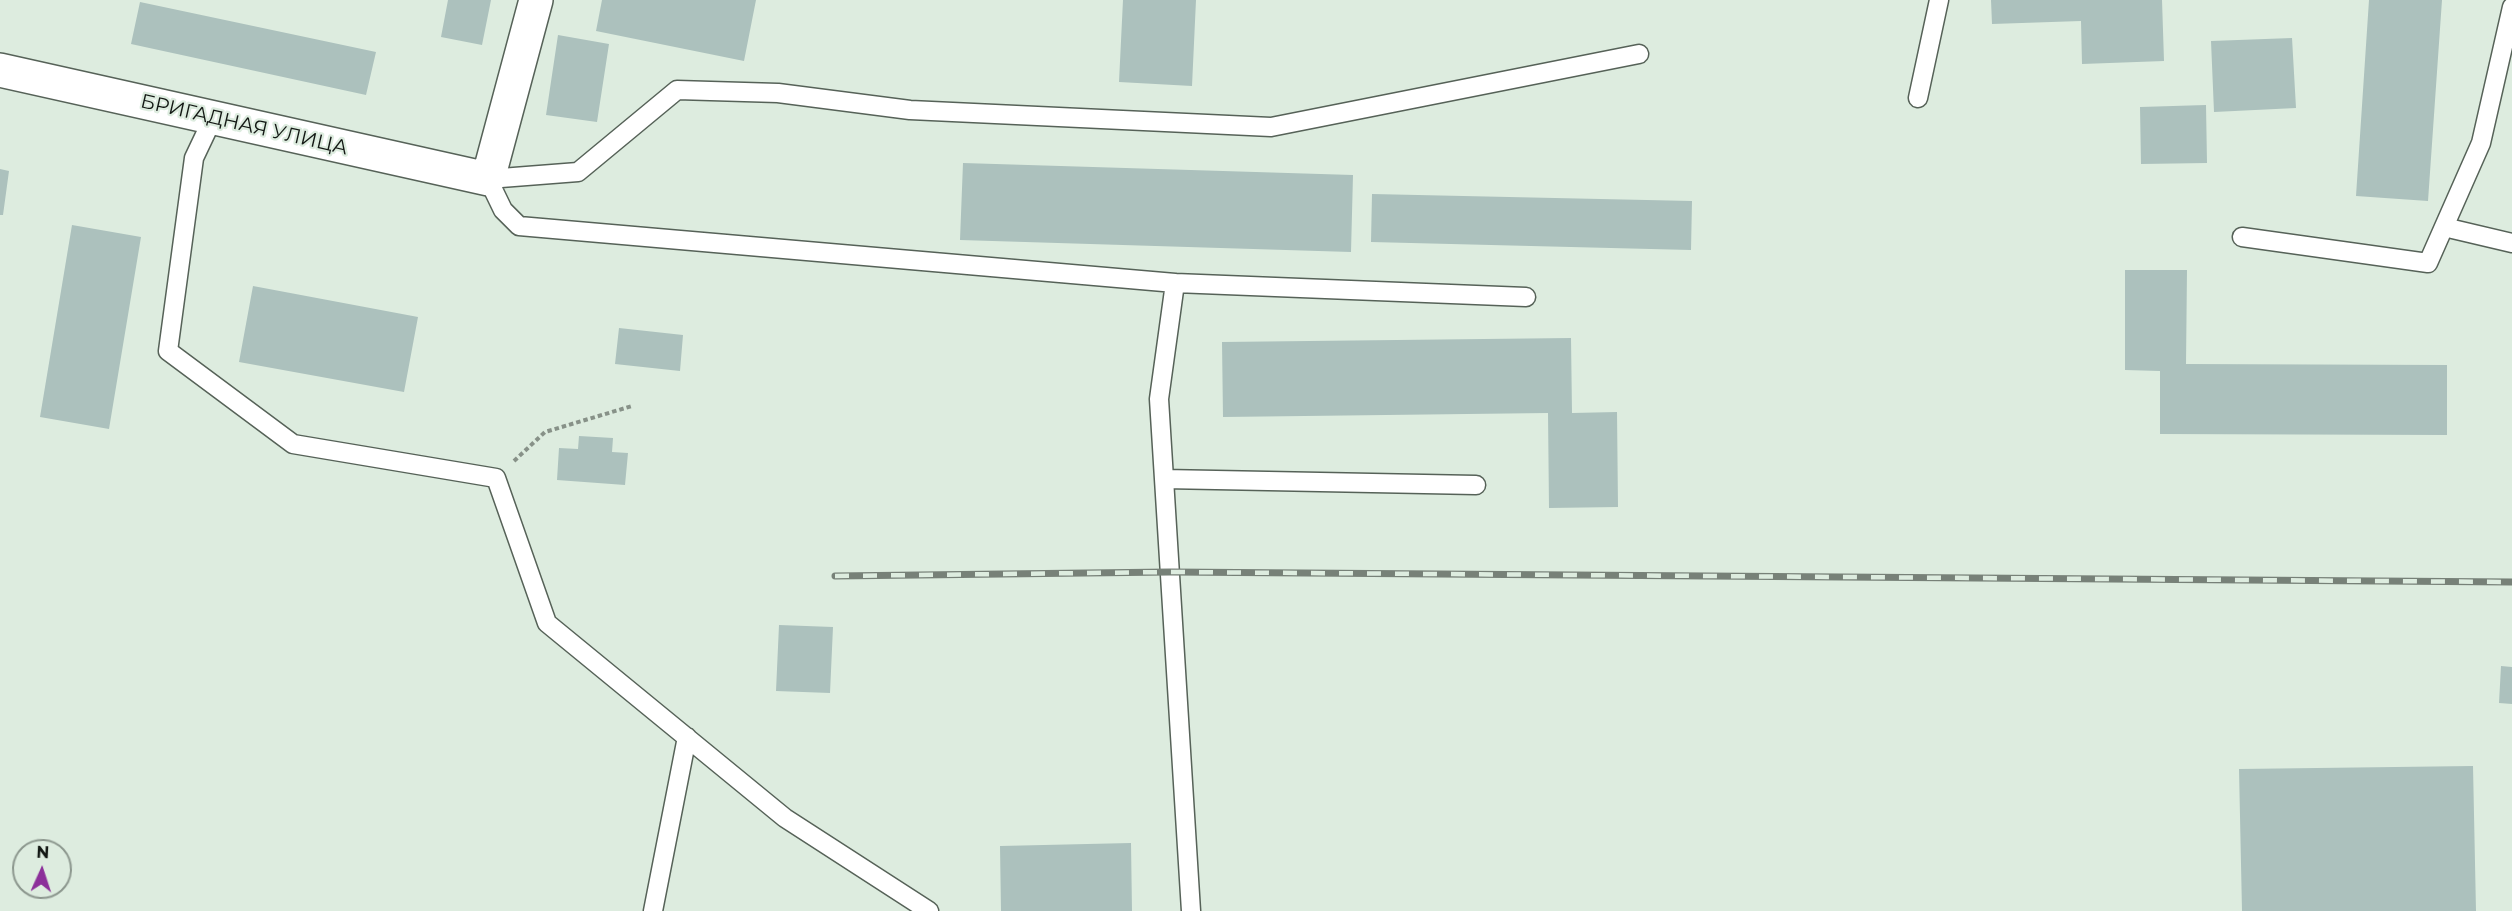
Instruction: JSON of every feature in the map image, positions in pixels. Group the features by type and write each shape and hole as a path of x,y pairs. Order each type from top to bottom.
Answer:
{"street":[{"path":"488,179 536,0"},
{"name":"БРИГАДНАЯ УЛИЦА","path":"0,70 488,179"}],"lane":[{"path":"1918,98 1939,0"},
{"path":"2242,237 2428,263 2481,144 2512,6"},
{"path":"1526,297 1174,283 519,226 503,210 488,179 578,172 677,90 778,93 910,110 1271,127 1639,54"},
{"path":"213,118 194,158 168,351 292,444 496,478 548,623 785,818 929,911"},
{"path":"2444,226 2512,243"},
{"path":"1174,283 1159,399 1191,911"},
{"path":"1164,479 1476,485"},
{"path":"653,911 687,737"}],"path":[{"path":"496,478 544,432 632,406"}],"building":[{"path":"448,0 491,0 482,45 441,37"},
{"path":"602,0 756,0 744,61 596,31"},
{"path":"1123,0 1196,0 1192,86 1119,82"},
{"path":"1991,0 2162,0 2164,61 2082,64 2081,21 1992,24"},
{"path":"2369,0 2442,0 2428,201 2356,196"},
{"path":"140,2 376,52 366,95 131,44"},
{"path":"558,35 609,44 597,122 546,115"},
{"path":"2292,38 2296,108 2214,112 2211,41"},
{"path":"2206,105 2207,163 2141,164 2140,107"},
{"path":"963,163 1353,175 1351,252 960,240"},
{"path":"0,169 9,171 3,215 0,215"},
{"path":"1372,194 1692,201 1691,250 1371,242"},
{"path":"72,225 141,237 109,429 40,417"},
{"path":"2125,270 2187,270 2186,364 2447,365 2447,435 2160,434 2160,371 2125,370"},
{"path":"253,286 418,317 404,392 239,362"},
{"path":"619,328 683,335 680,371 615,364"},
{"path":"1571,338 1572,413 1617,412 1618,507 1549,508 1548,413 1223,417 1222,342"},
{"path":"579,436 613,438 612,452 628,453 625,485 557,480 559,448 578,449"},
{"path":"779,625 833,627 830,693 776,691"},
{"path":"2501,666 2512,667 2512,704 2499,703"},
{"path":"2473,766 2476,911 2242,911 2239,769"},
{"path":"1131,843 1132,911 1001,911 1000,846"}],"railway":[{"path":"835,576 1170,572 2512,582"}]}
